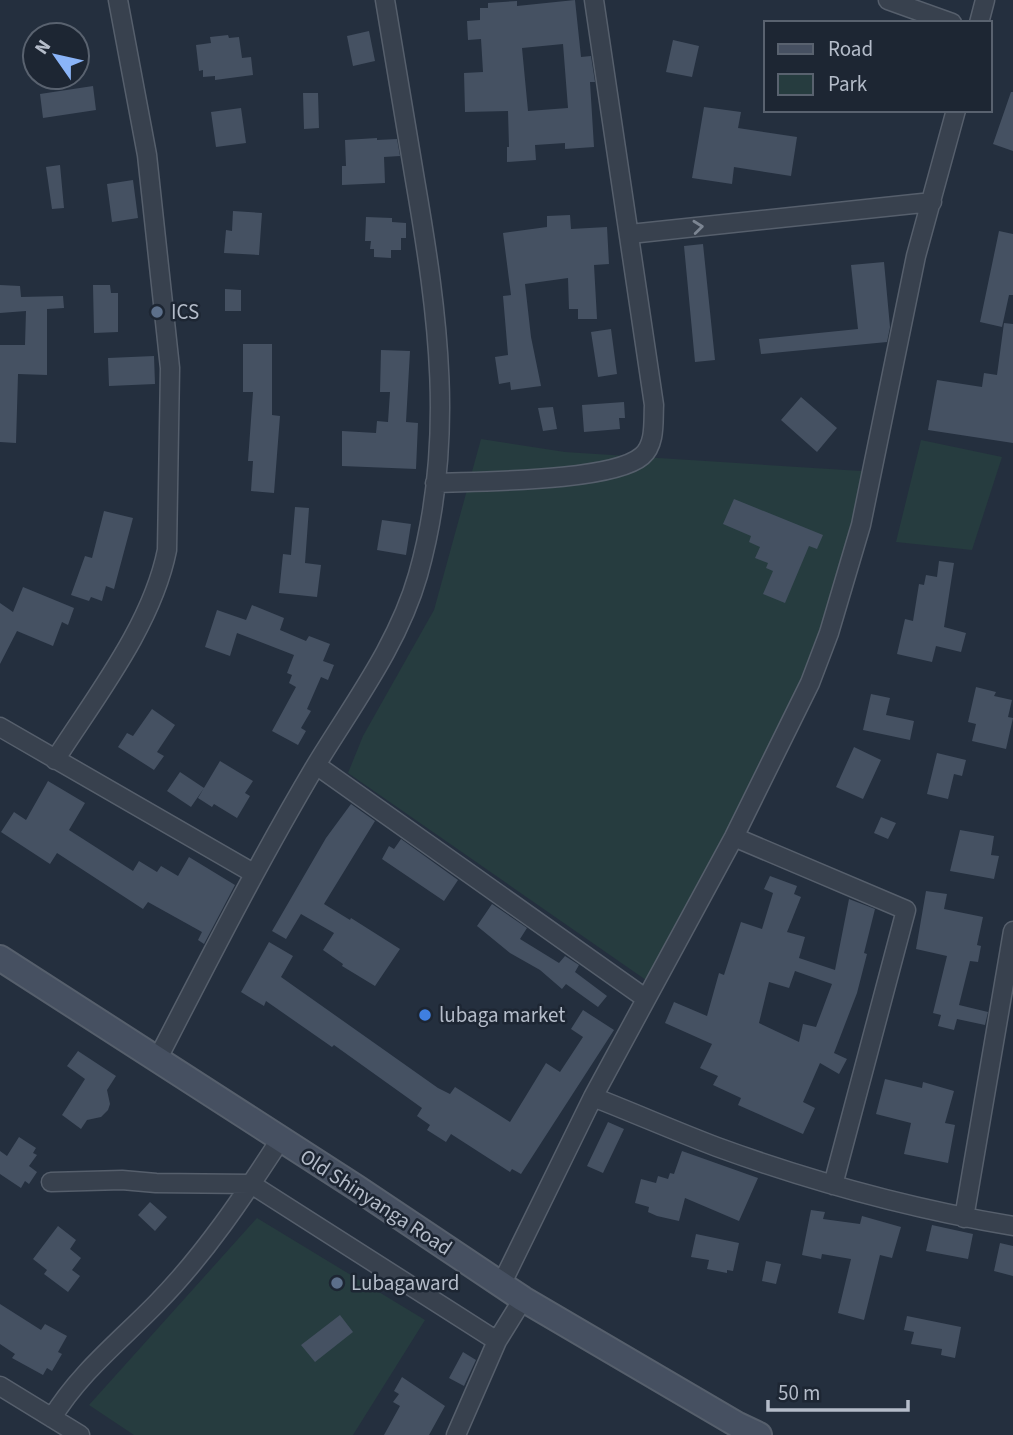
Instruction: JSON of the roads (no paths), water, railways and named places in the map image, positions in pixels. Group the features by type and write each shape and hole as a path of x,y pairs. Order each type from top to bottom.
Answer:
{"main road":[{"name":"Old Shinyanga Road","path":"0,958 368,1195 523,1299 759,1435"}],"street":[{"path":"55,760 138,631 163,574 167,550 170,368 148,155 118,0"},
{"path":"157,1060 253,873 316,765 371,680 405,611 425,547 438,465 441,390 437,321 385,0"},
{"path":"435,482 538,479 615,468 644,455 653,430 654,405 594,0"},
{"path":"888,0 946,21"},
{"path":"980,21 985,0"},
{"path":"501,1285 593,1097 734,836 810,683 829,633 861,525 916,256 955,112"},
{"path":"630,234 932,202"},
{"path":"0,727 253,873"},
{"path":"316,765 645,998"},
{"path":"734,836 906,910 833,1185"},
{"path":"964,1218 1013,931"},
{"path":"593,1097 718,1147 833,1185 964,1218 1013,1226"},
{"path":"52,1418 62,1401 86,1373 182,1276 220,1228 280,1140"},
{"path":"51,1182 113,1180 251,1184 498,1341"},
{"path":"456,1435 498,1341 523,1299"},
{"path":"0,1386 80,1435"}],"place":[{"name":"ICS","path":"157,312"},
{"name":"lubaga market","path":"425,1015"},
{"name":"Lubagaward","path":"337,1283"}]}
